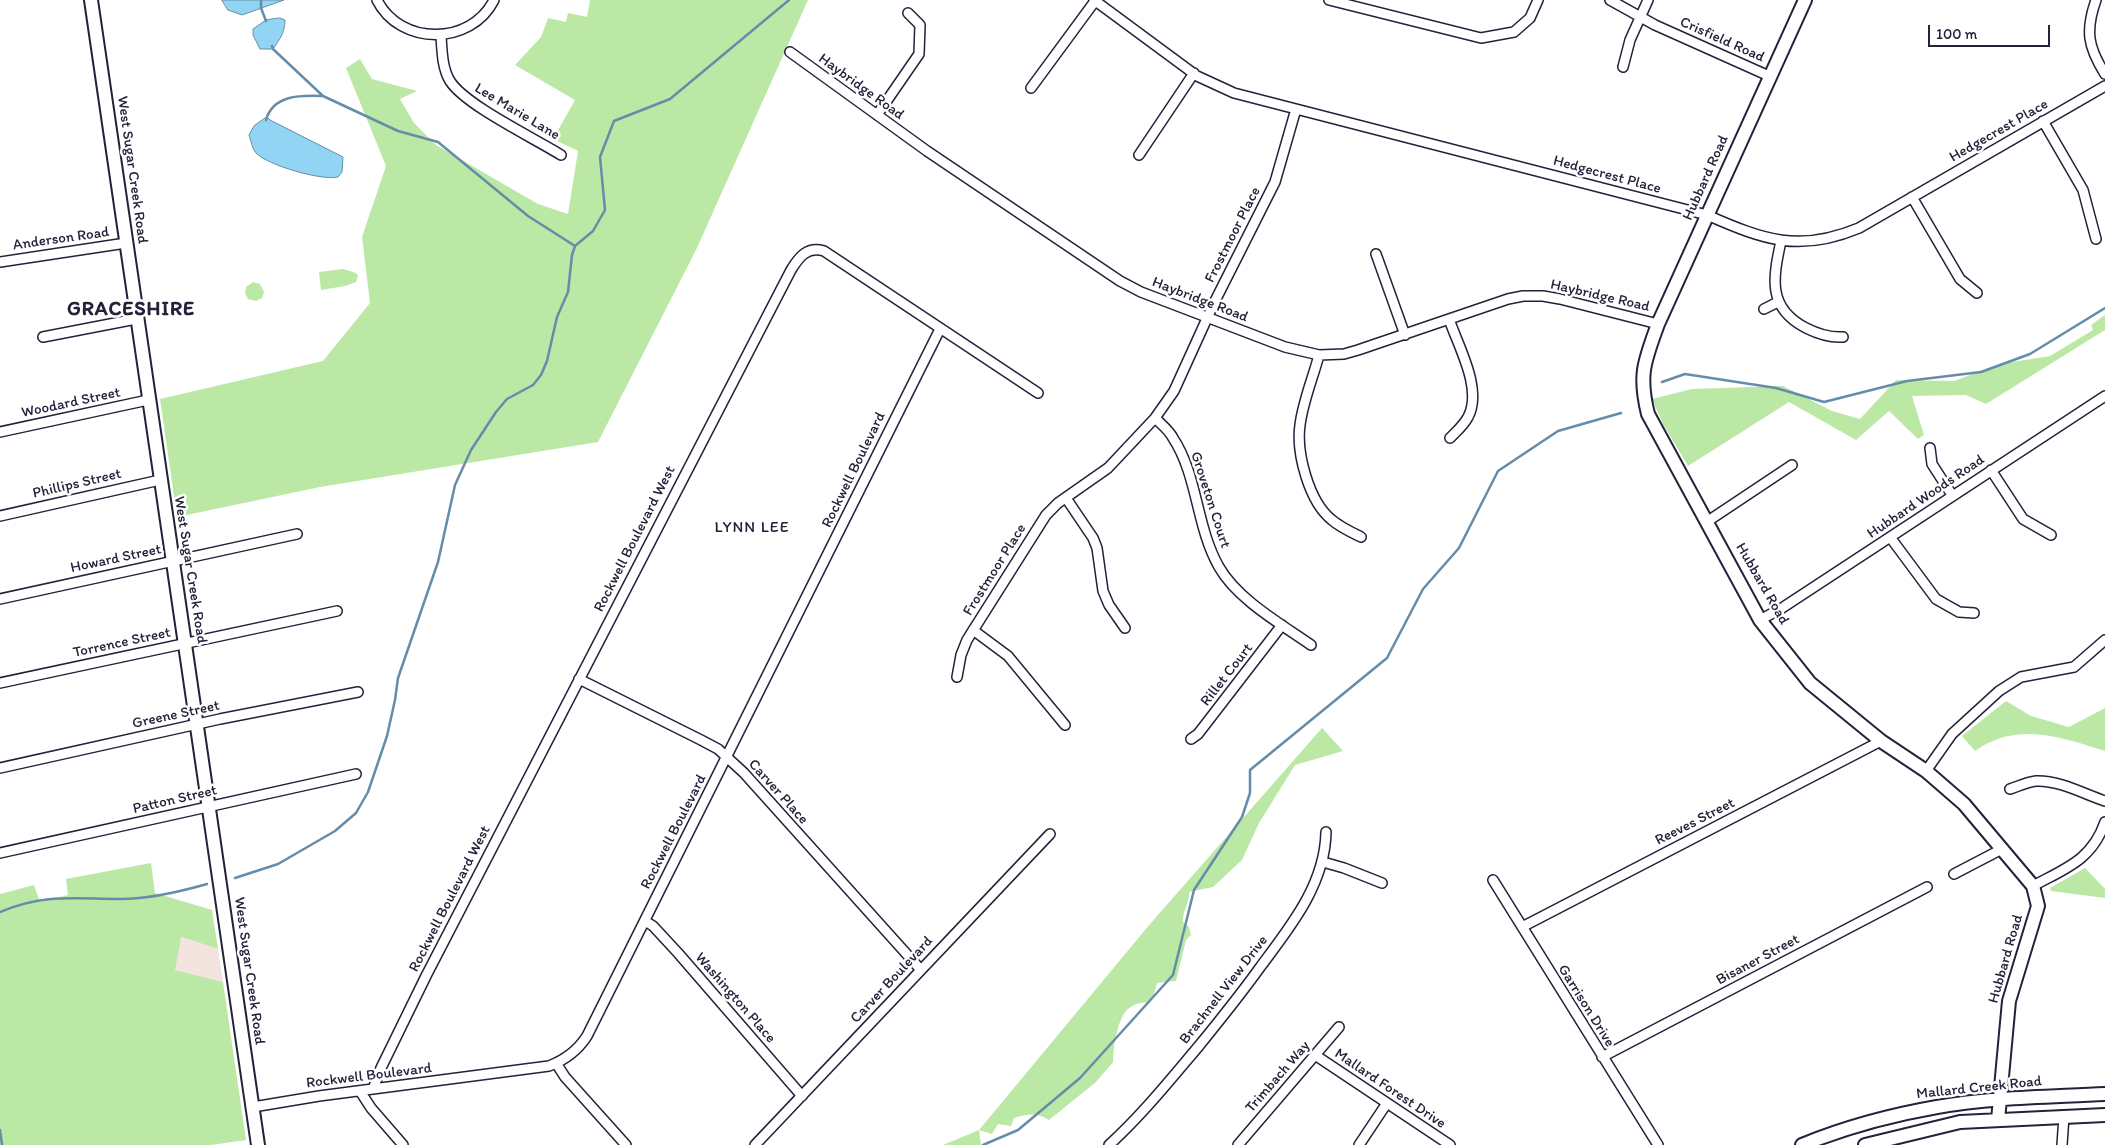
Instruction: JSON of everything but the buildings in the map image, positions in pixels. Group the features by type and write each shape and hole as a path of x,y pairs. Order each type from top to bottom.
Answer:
{"main road":[{"name":"West Sugar Creek Road","path":"91,0 136,319 258,1145"},
{"name":"Hubbard Road","path":"1805,0 1658,324 1643,364 1643,393 1648,414 1708,521 1760,620 1810,683 1881,741 1926,771 1964,804 2034,886 2038,906 2009,1001 1998,1120"},
{"name":"Mallard Creek Road","path":"1802,1145 1865,1122 1939,1106 1999,1100 2105,1094"},
{"path":"1865,1145 1943,1125 1998,1120 2105,1115"}],"street":[{"path":"377,0 386,13 402,26 418,34 441,36 474,23 494,0"},
{"path":"1031,88 1095,0"},
{"name":"Hedgecrest Place","path":"1095,0 1194,73 1234,93 1707,215 1748,233 1781,241 1819,240 1847,233 2105,86"},
{"path":"1329,0 1481,38 1514,32 1530,18 1538,0"},
{"name":"Crisfield Road","path":"1610,0 1641,18 1769,76"},
{"path":"1623,67 1628,47 1648,0"},
{"path":"2096,0 2090,24 2090,42 2096,59 2105,74"},
{"path":"877,115 919,54 920,25 908,13"},
{"name":"Lee Marie Lane","path":"441,36 443,61 449,80 459,92 479,106 562,154"},
{"name":"Haybridge Road","path":"790,52 877,115 1120,281 1141,292 1285,347 1319,355 1351,352 1508,298 1532,295 1560,299 1658,324"},
{"path":"1139,155 1194,73"},
{"name":"Frostmoor Place","path":"957,677 961,655 973,630 1046,514 1108,468 1155,418 1174,391 1208,317 1275,182 1296,109"},
{"path":"2043,121 2083,190 2096,239"},
{"path":"1912,197 1960,279 1977,293"},
{"path":"1781,241 1775,277 1778,302 1795,322 1804,327 1823,335 1843,337"},
{"name":"Anderson Road","path":"0,262 126,243"},
{"name":"Rockwell Boulevard West","path":"373,1089 381,1068 426,976 578,679 791,270 801,256 812,250 824,251 1038,393"},
{"path":"1376,254 1405,335"},
{"path":"1764,309 1778,302"},
{"path":"43,337 136,319"},
{"path":"1449,319 1470,377 1473,393 1469,416 1450,438"},
{"name":"Rockwell Boulevard","path":"252,1107 556,1063 576,1049 587,1036 940,329"},
{"path":"1319,355 1300,424 1300,447 1313,496 1318,505 1331,519 1361,537"},
{"name":"Hubbard Woods Road","path":"1760,620 1782,608 2105,396"},
{"name":"Woodard Street","path":"0,432 148,400"},
{"name":"Groveton Court","path":"1155,418 1173,437 1182,455 1209,548 1219,568 1240,593 1311,645"},
{"path":"1930,448 1930,456 1935,472 1952,495"},
{"path":"1708,521 1792,465"},
{"path":"1991,470 2022,519 2051,535"},
{"name":"Phillips Street","path":"0,516 160,480"},
{"path":"1066,498 1094,538 1103,591 1109,605 1125,628"},
{"name":"Howard Street","path":"0,599 297,534"},
{"path":"1890,537 1936,600 1959,612 1974,613"},
{"name":"Torrence Street","path":"0,683 337,611"},
{"name":"Rillet Court","path":"1191,739 1209,720 1282,625"},
{"path":"973,630 1008,656 1065,725"},
{"path":"1926,771 1952,734 1998,690 2021,678 2074,667 2105,640"},
{"name":"Carver Place","path":"578,679 718,749 744,773 921,970"},
{"name":"Greene Street","path":"0,768 196,724 358,692"},
{"name":"Reeves Street","path":"1522,927 1881,741"},
{"name":"Patton Street","path":"0,853 356,774"},
{"path":"2010,789 2042,781 2105,801"},
{"path":"2034,886 2084,856 2096,844 2105,822"},
{"name":"Brachnell View Drive","path":"1109,1145 1146,1108 1230,1009 1294,921 1308,896 1322,862 1326,832"},
{"name":"Carver Boulevard","path":"755,1145 1050,834"},
{"path":"1954,874 2002,848"},
{"path":"1322,862 1344,868 1382,883"},
{"name":"Garrison Drive","path":"1493,880 1658,1145"},
{"name":"Bisaner Street","path":"1602,1057 1927,887"},
{"name":"Washington Place","path":"644,921 653,926 678,953 802,1096"},
{"name":"Trimbach Way","path":"1238,1145 1339,1027"},
{"name":"Mallard Forest Drive","path":"1315,1055 1450,1145"},
{"path":"556,1063 565,1077 626,1145"},
{"path":"360,1091 371,1108 403,1145"},
{"path":"1359,1145 1387,1103"},
{"path":"2062,1145 2064,1116"}],"shaded area":[{"path":"161,931 218,949 223,982 166,968"}],"green space":[{"path":"590,0 808,0 696,250 598,442 320,487 177,517 160,399 323,361 370,303 362,237 386,166 346,68 360,59 372,79 417,91 400,99 414,123 436,145 538,204 568,214 578,151 553,139 575,100 515,65 541,37 548,18 566,22 568,13 587,17"},
{"path":"343,269 356,273 358,276 356,282 321,290 319,272"},
{"path":"253,282 260,284 264,292 262,298 256,301 248,299 245,293 246,287"},
{"path":"2105,315 2105,330 1986,404 1966,395 1912,396 1924,435 1918,439 1889,411 1856,440 1789,402 1688,466 1663,424 1652,399 1692,389 1783,386 1832,411 1860,419 1896,380 1954,381 2000,364 2050,356 2093,330 2091,325"},
{"path":"2006,701 2031,716 2069,727 2105,708 2105,751 2056,737 2023,734 2007,736 1975,751 1962,736"},
{"path":"1322,728 1343,751 1295,765 1259,823 1242,860 1213,887 1189,892 1183,922 1189,927 1191,935 1186,940 1176,981 1157,983 1152,998 1149,1001 1134,1005 1124,1014 1116,1034 1113,1062 1096,1082 1049,1120 1036,1115 1028,1115 1014,1118 1011,1126 998,1124 992,1134 979,1130 1150,924"},
{"path":"151,863 155,893 212,910 218,949 181,937 175,970 223,982 246,1140 211,1145 0,1145 0,894 34,885 40,902 68,895 66,879"},
{"path":"2085,868 2105,889 2105,898 2051,891 2050,888"},
{"path":"979,1130 981,1145 943,1145"}],"water":[{"path":"222,0 284,0 242,15 228,10"},
{"path":"280,18 285,20 285,24 278,42 273,49 260,49 253,35 253,29 266,20"},
{"path":"267,117 343,157 342,172 338,177 320,177 295,171 262,158 256,153 249,135 254,126"}],"waterway":[{"path":"261,0 261,8 266,21"},
{"path":"235,878 278,864 335,831 356,813 368,792 387,736 398,678 438,562 455,485 471,450 496,412 507,399 533,385 541,375 547,361 557,317 568,292 572,255 575,246 593,231 605,210 600,157 614,121 670,99 789,0"},
{"path":"272,46 323,96 398,131 438,142 528,216 575,246"},
{"path":"266,120 270,112 281,101 296,97 322,96"},
{"path":"1662,382 1685,374 1776,388 1824,402 1907,381 1981,372 2030,354 2105,308"},
{"path":"983,1145 1018,1130 1080,1078 1173,975 1194,890 1242,817 1250,793 1250,770 1387,658 1423,589 1459,548 1498,471 1558,431 1621,413"},
{"path":"0,912 31,902 60,898 143,898 207,884"},
{"path":"0,1130 2,1145"}],"district":[{"name":"GRACESHIRE","path":"131,310"},
{"name":"LYNN LEE","path":"752,528"}]}
